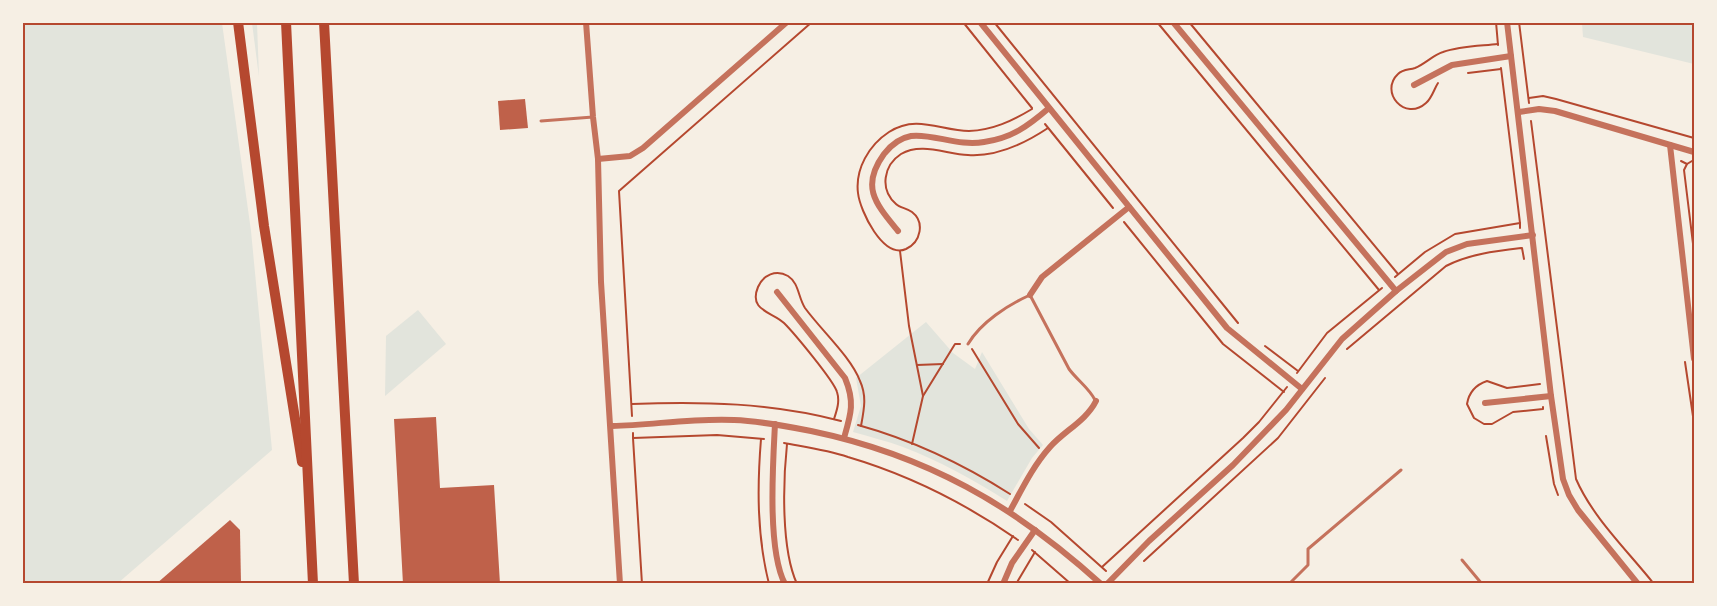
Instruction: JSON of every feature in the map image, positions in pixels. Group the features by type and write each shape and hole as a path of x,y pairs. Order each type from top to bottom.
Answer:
{"highway":[{"path":"238,22 264,226 310,515"},
{"path":"286,22 313,584"},
{"path":"324,22 354,584"}],"street":[{"path":"586,22 598,159 601,282 612,426 620,584"},
{"path":"598,159 630,156 643,148 787,22"},
{"path":"980,22 1227,328 1302,389"},
{"path":"1173,22 1396,291"},
{"path":"1507,22 1551,396 1563,479 1569,495 1589,524 1638,584"},
{"path":"1414,86 1452,65 1511,56"},
{"path":"898,231 878,206 872,185 877,165 889,147 912,136 969,144 1002,138 1025,129 1049,108"},
{"path":"1519,112 1539,109 1555,111 1695,152"},
{"path":"1670,145 1695,359"},
{"path":"1030,295 1042,277 1129,207"},
{"path":"1107,584 1149,541 1233,465 1286,410 1342,339 1396,291 1446,252 1467,244 1533,235"},
{"path":"777,292 845,378 851,393 852,409 844,438"},
{"path":"1485,403 1551,396"},
{"path":"1010,511 1036,463 1052,444 1092,410 1096,401"},
{"path":"612,426 700,419 736,420 776,424 844,438 889,452 933,469 1010,511 1062,550 1101,584"},
{"path":"776,424 772,478 776,557 785,584"},
{"path":"1003,584 1012,563 1035,530"}],"lane":[{"path":"541,121 593,117"},
{"path":"968,344 975,333 1014,302 1030,295 1069,369 1092,393 1096,401"},
{"path":"1289,584 1308,565 1308,549 1401,470"},
{"path":"1462,561 1482,584"}],"path":[{"path":"642,584 619,191 812,22"},
{"path":"994,22 1240,327"},
{"path":"1157,22 1379,290"},
{"path":"1189,22 1398,274"},
{"path":"1496,22 1520,223"},
{"path":"1519,22 1529,111"},
{"path":"1528,98 1543,96 1556,99 1695,138"},
{"path":"1032,109 1000,126 984,129 962,130 929,123 916,123 900,126 889,132 868,152 862,162 858,193 862,208 882,242 890,248 900,250 910,247 918,239 920,225 911,212 895,203 886,188 885,178 894,160 901,154 916,148 969,156 993,153 1030,140 1048,128"},
{"path":"1535,120 1531,122 1573,469 1583,495 1654,584"},
{"path":"1672,158 1687,164 1695,161"},
{"path":"1687,164 1684,170 1695,252"},
{"path":"1347,349 1446,266 1458,260 1496,251 1522,248 1525,263"},
{"path":"900,250 909,326 923,396"},
{"path":"631,404 737,403 811,413 888,434 912,444 923,396 955,345 968,344 981,361 1017,424 1044,454"},
{"path":"1265,346 1298,371"},
{"path":"917,365 943,364"},
{"path":"1144,561 1278,438 1326,376"},
{"path":"633,438 717,435 761,439 847,457 896,473 965,506 1013,536 1071,584"},
{"path":"761,439 758,501 763,561 769,584"},
{"path":"787,443 784,481 785,515 789,560 797,584"},
{"path":"987,584 1013,536"},
{"path":"1016,584 1035,552"}],"shaded area":[{"path":"22,23 222,23 251,231 272,450 118,583 23,583"},
{"path":"252,23 257,23 259,77"},
{"path":"1582,23 1694,23 1694,64 1583,37"},
{"path":"418,310 446,344 385,396 386,336"},
{"path":"926,322 953,353 975,369 982,352 1029,429 1043,445 1032,458 1007,501 930,458 853,432 861,406 856,378"}],"building":[{"path":"525,99 528,128 500,130 498,101"},
{"path":"436,417 440,488 494,485 500,584 403,584 394,419"},
{"path":"230,520 240,530 241,584 156,584"}]}
